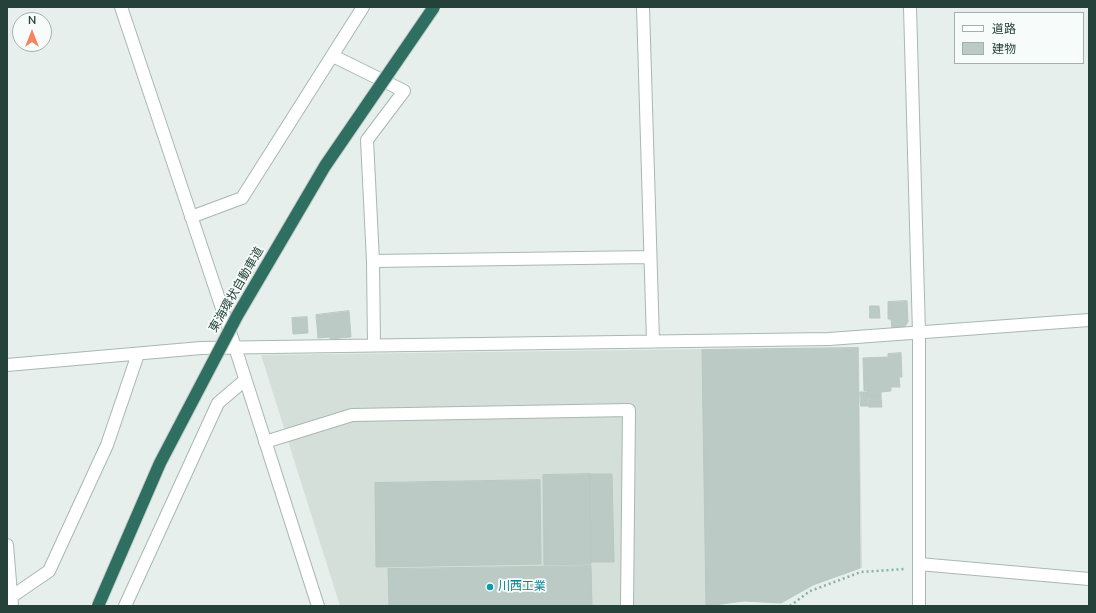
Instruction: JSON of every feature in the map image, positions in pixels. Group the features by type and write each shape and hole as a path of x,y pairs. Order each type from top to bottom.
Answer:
{"highway":[{"name":"東海環状自動車道","path":"98,606 160,463 237,316 325,166 434,7"}],"street":[{"path":"121,7 245,380 318,606"},
{"path":"191,217 242,198 363,7"},
{"path":"643,7 653,341"},
{"path":"910,7 919,333 919,606"},
{"path":"332,56 404,91 367,140 373,261 374,345"},
{"path":"373,261 650,257"},
{"path":"7,365 202,348 829,339 1089,320"},
{"path":"12,602 49,571 107,445 138,354"},
{"path":"125,606 218,403 245,380"},
{"path":"265,442 352,416 629,410 627,606"},
{"path":"7,545 12,602"},
{"path":"919,566 1089,580"}],"path":[{"path":"790,606 810,591 862,572 919,566"}],"shaded area":[{"path":"859,347 862,568 813,585 781,603 744,601 704,606 340,606 261,355"}],"building":[{"path":"907,301 908,322 904,328 892,328 891,319 888,319 888,302"},
{"path":"870,306 879,306 880,318 870,318"},
{"path":"349,311 351,337 330,339 330,337 318,338 316,315"},
{"path":"307,317 308,333 293,334 292,318"},
{"path":"858,348 860,568 813,585 781,603 744,601 706,606 702,350"},
{"path":"901,353 902,377 899,377 900,387 891,387 891,391 881,392 881,396 868,396 867,390 864,391 863,358 888,357 888,354"},
{"path":"860,392 867,392 868,406 861,406"},
{"path":"868,396 881,396 882,407 869,407"},
{"path":"590,474 591,564 544,565 543,475"},
{"path":"590,474 612,474 614,562 591,562"},
{"path":"540,480 541,564 376,567 375,483"},
{"name":"川西工業","path":"591,566 592,606 389,606 388,569"}],"place":[{"name":"川西工業","path":"490,587"}]}
